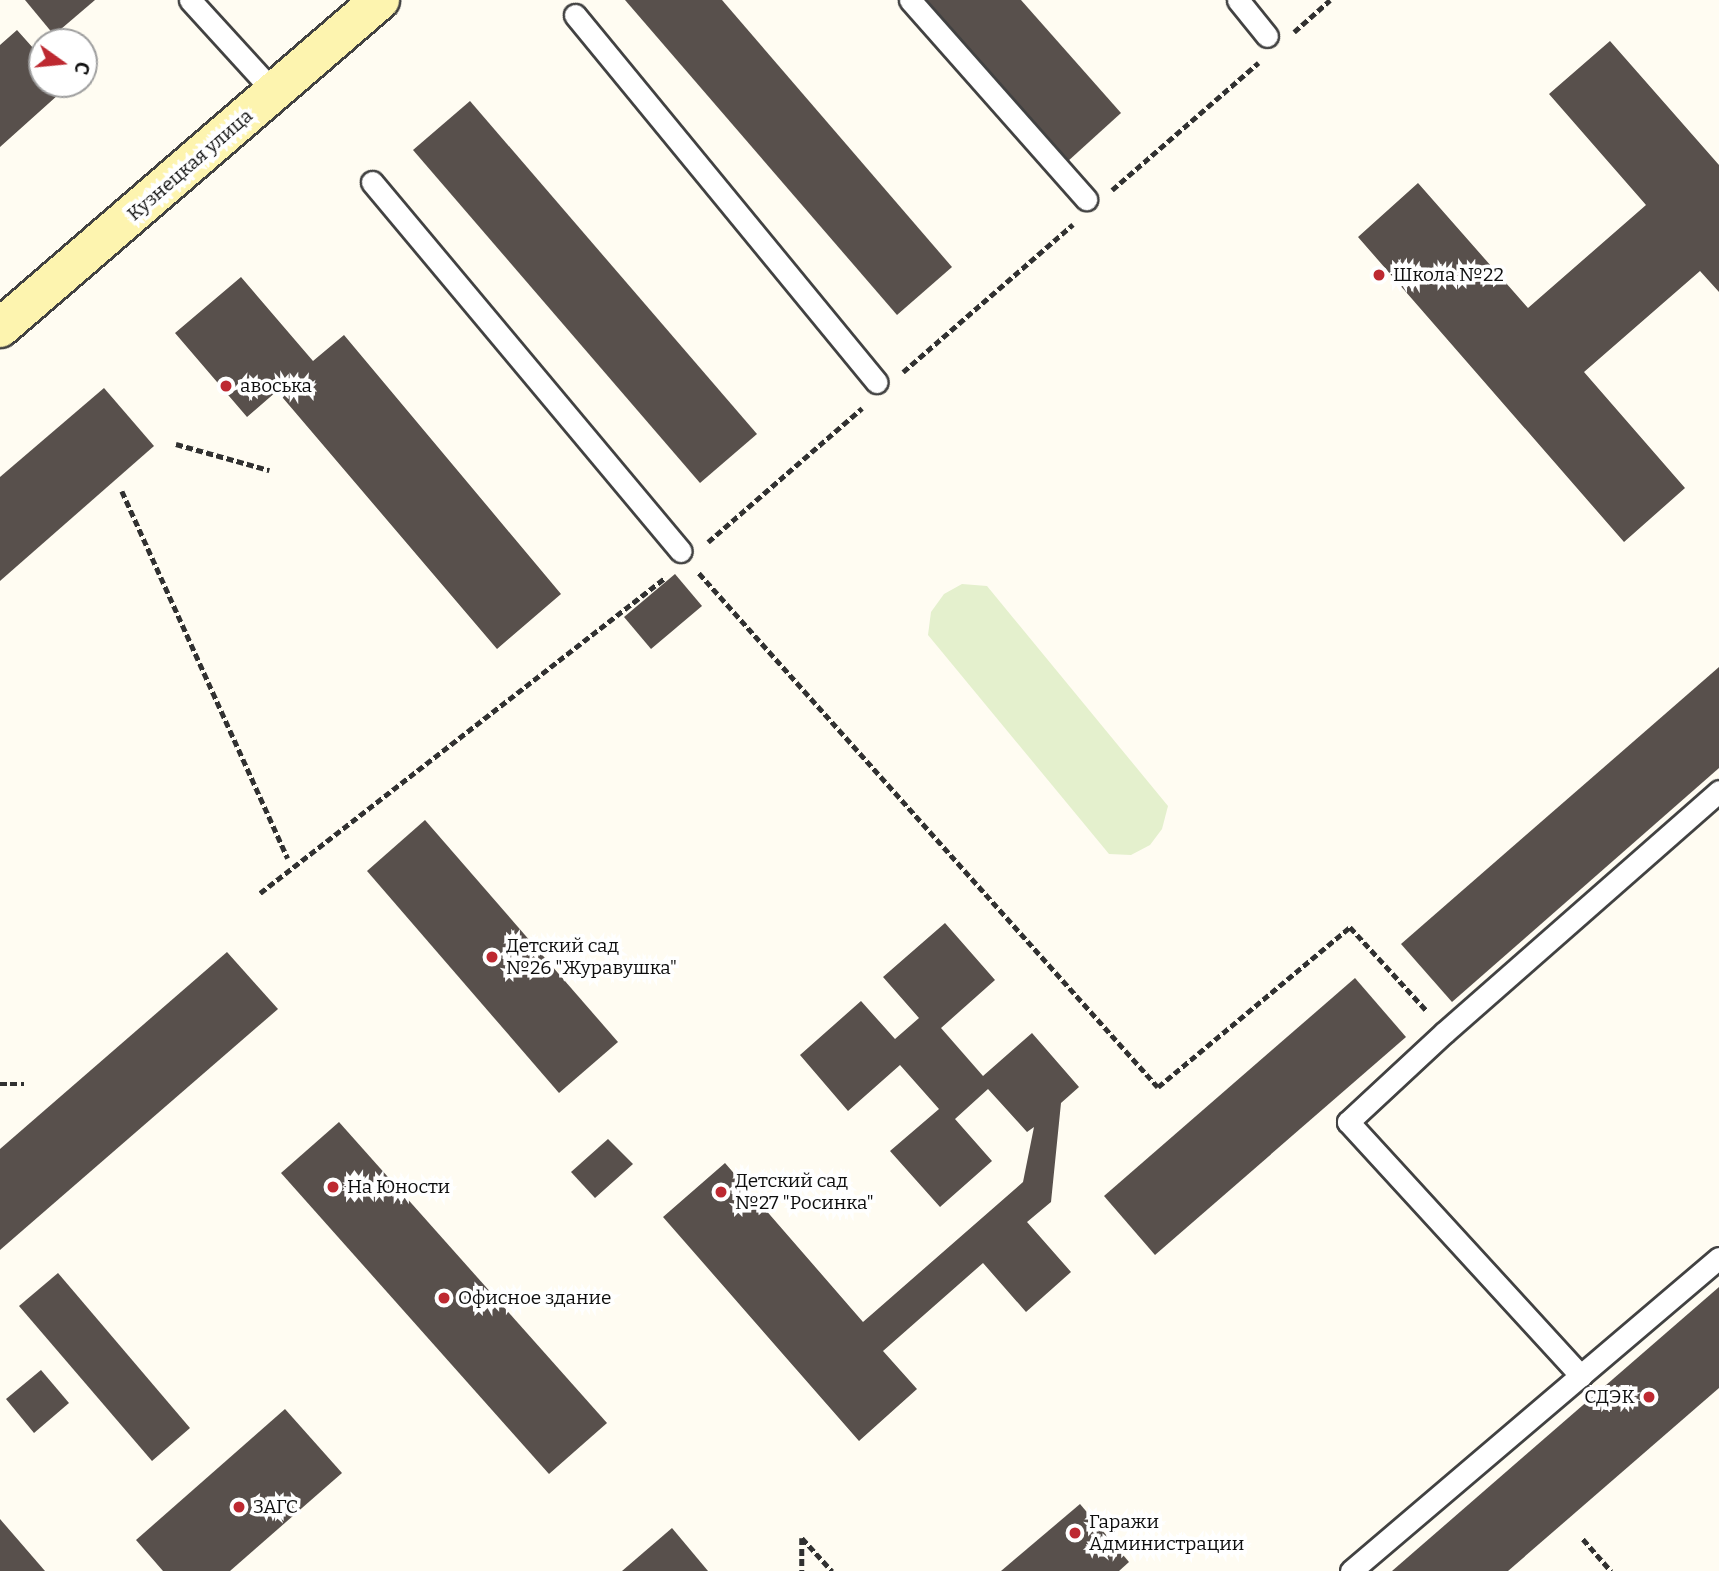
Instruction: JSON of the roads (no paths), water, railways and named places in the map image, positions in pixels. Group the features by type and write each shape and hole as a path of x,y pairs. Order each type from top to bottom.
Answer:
{"main road":[{"name":"Кузнецкая улица","path":"0,328 380,0"}],"lane":[{"path":"190,0 274,92"},
{"path":"910,0 1086,198"},
{"path":"1238,0 1274,42"},
{"path":"575,15 876,382"},
{"path":"372,182 684,556"},
{"path":"1581,1376 1349,1122 1445,1032 1719,791"},
{"path":"1351,1571 1719,1258"}],"place":[{"name":"Школа №22","path":"1379,275"},
{"name":"авоська","path":"226,386"},
{"name":"Детский сад №26 \"Журавушка\"","path":"492,957"},
{"name":"На Юности","path":"333,1187"},
{"name":"Детский сад №27 \"Росинка\"","path":"721,1192"},
{"name":"Офисное здание","path":"444,1298"},
{"name":"СДЭК","path":"1649,1397"},
{"name":"ЗАГС","path":"239,1507"},
{"name":"Гаражи Администрации","path":"1075,1533"}]}
